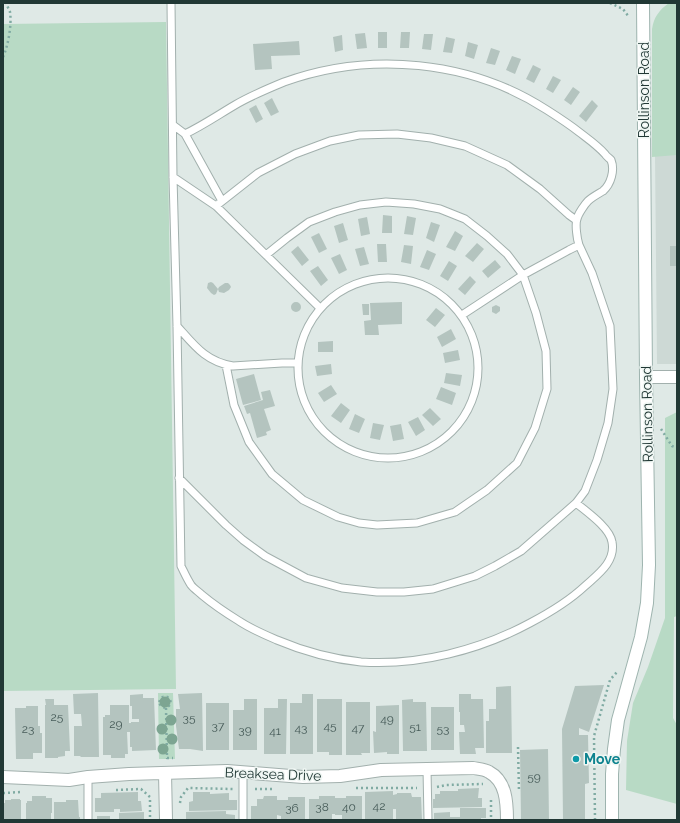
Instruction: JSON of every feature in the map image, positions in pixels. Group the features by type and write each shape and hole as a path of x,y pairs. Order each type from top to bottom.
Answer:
{"street":[{"name":"Rollinson Road","path":"612,820 614,749 620,714 641,637 647,603 649,565 643,3"},
{"path":"646,377 677,377"},
{"name":"Breaksea Drive","path":"3,777 69,780 129,774 227,771 303,776 340,776 381,770 473,768 489,772 502,786 507,803 507,820"},
{"path":"165,773 166,820"}],"lane":[{"path":"171,3 181,566 192,586 217,607 252,630 294,648 362,662 402,662 451,654 498,639 551,612 580,591 605,568 612,553 612,540 608,532 576,503"},
{"path":"179,478 243,540 264,556 306,578 342,588 377,592 404,592 432,589 475,576 521,551 576,503 584,491 598,460 608,423 613,389 610,326 592,273 577,239 576,220 587,201 604,190 612,175 612,167 610,160 599,147 538,104 515,91 456,71 433,67 384,64 342,67 284,82 237,104 185,134"},
{"path":"173,125 185,134 222,201"},
{"path":"216,206 258,173 295,154 330,141 359,135 397,134 431,138 465,146 507,165 540,189 576,220"},
{"path":"173,178 216,206 318,306"},
{"path":"226,365 234,405 249,442 272,474 303,500 338,517 359,522 377,525 417,523 455,512 487,490 517,463 535,428 547,389 546,351 524,275 507,254 487,236 465,220 440,209 414,204 386,202 360,205 335,212 309,222 266,255"},
{"path":"462,315 524,275 579,245"},
{"path":"393,278 413,281 432,289 448,300 462,315 473,336 478,358 478,381 472,403 461,423 444,440 425,451 403,458 380,458 358,453 337,443 320,427 308,408 300,386 297,363 298,353 318,306 354,284 373,279 393,278"},
{"path":"177,326 202,353 214,361 226,365 297,363"},
{"path":"427,769 428,820"},
{"path":"243,772 243,820"},
{"path":"88,777 88,820"}],"path":[{"path":"3,57 10,33 10,12 6,3"},
{"path":"610,3 623,9 628,15 630,21"},
{"path":"647,414 659,427 672,446 677,448"},
{"path":"595,820 594,736 610,680 619,670"},
{"path":"166,708 161,706 160,702 162,698 166,696 170,701 170,705 166,708 167,758 174,758"},
{"path":"518,747 519,798"},
{"path":"436,787 446,784 484,784 488,788"},
{"path":"174,804 180,804 181,797 188,788 233,789"},
{"path":"114,790 142,789 150,797 150,820"},
{"path":"491,799 491,820"}],"shaded area":[{"path":"677,14 677,364 657,364 654,48"}],"green space":[{"path":"669,3 677,3 677,155 652,157 652,29 658,14 662,8"},
{"path":"166,22 176,689 3,691 3,24"},
{"path":"677,412 677,616 674,617 673,718 677,725 677,804 626,790 627,741 633,703 648,667 665,618 665,418"},
{"path":"158,693 173,693 175,759 159,759"}],"building":[{"path":"378,32 387,32 387,48 378,48"},
{"path":"401,32 410,32 409,48 400,48"},
{"path":"365,33 367,48 357,49 355,34"},
{"path":"424,34 433,34 431,50 422,49"},
{"path":"342,35 343,50 335,52 333,37"},
{"path":"446,37 455,39 452,53 443,52"},
{"path":"299,41 300,55 271,56 272,69 255,70 253,44"},
{"path":"468,42 478,45 474,59 465,56"},
{"path":"491,48 500,51 495,65 486,63"},
{"path":"512,56 521,59 515,74 506,70"},
{"path":"533,65 541,69 534,83 526,79"},
{"path":"553,76 561,80 553,93 546,89"},
{"path":"573,87 580,92 571,105 564,100"},
{"path":"272,98 279,112 271,116 264,103"},
{"path":"592,100 598,106 586,122 579,116"},
{"path":"256,105 263,119 256,123 249,109"},
{"path":"383,215 392,216 392,233 382,233"},
{"path":"407,216 416,218 413,235 404,234"},
{"path":"367,217 370,234 361,236 358,219"},
{"path":"431,222 440,225 434,242 426,238"},
{"path":"343,223 348,240 339,243 334,226"},
{"path":"455,231 463,236 455,251 446,247"},
{"path":"319,233 327,249 319,253 311,237"},
{"path":"477,243 484,249 473,262 465,256"},
{"path":"377,244 386,244 387,262 378,262"},
{"path":"404,245 413,246 411,264 401,262"},
{"path":"298,246 309,260 302,266 291,252"},
{"path":"670,246 677,246 677,266 670,266"},
{"path":"364,247 369,264 360,266 355,249"},
{"path":"427,250 436,254 429,270 420,267"},
{"path":"340,254 347,270 339,274 331,258"},
{"path":"495,260 501,267 488,278 482,271"},
{"path":"449,261 457,266 448,281 440,276"},
{"path":"318,266 328,280 321,286 310,271"},
{"path":"470,276 476,282 465,295 458,289"},
{"path":"211,282 218,289 214,295 207,288 208,283"},
{"path":"225,283 230,285 231,287 229,290 224,293 219,292 219,287"},
{"path":"294,302 298,302 301,307 298,312 294,312 291,309 291,305"},
{"path":"402,302 402,324 378,325 379,335 365,335 364,321 371,320 370,303"},
{"path":"362,304 369,304 369,315 363,315"},
{"path":"496,305 500,307 500,311 496,314 492,312 492,307"},
{"path":"436,308 445,315 435,327 426,320"},
{"path":"451,329 456,339 442,347 437,337"},
{"path":"333,341 333,352 318,352 318,342"},
{"path":"458,350 460,360 445,363 443,353"},
{"path":"331,364 332,374 317,376 315,366"},
{"path":"446,373 462,375 460,386 444,383"},
{"path":"254,374 261,400 243,405 236,379"},
{"path":"331,385 337,394 324,402 318,393"},
{"path":"441,387 456,393 452,405 436,399"},
{"path":"270,390 275,406 264,409 271,430 266,432 267,435 257,438 250,413 247,414 244,406 263,400 261,392"},
{"path":"341,403 350,410 341,423 331,416"},
{"path":"430,408 441,419 433,426 422,415"},
{"path":"355,414 365,419 359,433 349,429"},
{"path":"418,417 425,430 416,436 408,422"},
{"path":"373,423 384,425 380,440 370,438"},
{"path":"401,424 404,439 393,441 390,426"},
{"name":"Move","path":"604,685 589,732 579,728 579,735 588,735 589,783 585,784 585,820 563,820 562,729 575,686"},
{"path":"511,686 512,753 486,753 486,721 489,721 489,709 496,709 496,687"},
{"path":"98,693 99,757 74,756 74,726 82,726 81,714 74,714 73,694"},
{"path":"202,693 203,751 179,749 176,726 176,709 180,709 178,694"},
{"path":"143,694 143,698 154,698 156,750 132,751 132,747 130,747 130,732 127,732 128,754 125,754 125,758 111,758 111,755 103,755 103,717 105,717 105,715 110,715 110,705 129,705 129,723 139,722 139,719 132,719 130,695"},
{"path":"302,694 313,694 313,754 290,754 290,703 302,703"},
{"path":"459,694 471,694 471,699 483,699 484,748 475,748 476,754 460,754 459,732 465,732 464,725 460,725"},
{"path":"45,699 54,699 54,705 68,705 70,751 65,751 65,756 58,758 45,758"},
{"path":"244,699 257,699 257,750 233,750 233,710 244,710"},
{"path":"278,699 287,699 286,754 264,754 264,708 278,708"},
{"path":"317,699 342,699 342,755 329,755 329,752 317,752"},
{"path":"413,699 413,702 426,702 427,751 403,751 402,700"},
{"path":"346,702 370,702 370,753 361,753 362,755 346,755"},
{"path":"206,703 229,703 229,750 206,750"},
{"path":"399,705 399,754 387,754 387,752 374,753 373,731 376,732 376,706"},
{"path":"26,706 38,706 38,726 40,726 40,733 42,733 42,753 33,753 33,759 16,759 15,708 26,708"},
{"path":"431,707 454,707 454,750 431,750"},
{"name":"Move","path":"548,749 549,820 521,820 520,750"},
{"path":"479,788 478,798 482,798 482,807 433,808 433,799 435,799 435,794 440,794 440,791 458,791 458,789"},
{"path":"393,791 393,795 397,793 411,793 412,797 421,797 422,820 396,820 396,809 393,809 393,820 365,820 365,792"},
{"path":"138,792 138,801 141,801 142,811 120,812 120,809 114,809 114,812 95,812 95,798 101,798 101,793"},
{"path":"193,792 210,792 210,794 229,793 229,800 237,800 237,810 189,811 189,802 193,801"},
{"path":"32,796 46,796 46,798 52,798 51,820 26,820 26,803 27,801 32,801"},
{"path":"264,796 277,796 277,800 288,800 288,797 305,797 305,820 281,820 281,816 277,815 277,820 251,820 251,806 257,806 257,799 263,799"},
{"path":"319,796 335,796 335,814 332,814 332,820 309,820 309,799 319,799"},
{"path":"346,796 362,796 362,820 342,820 342,815 335,815 335,798 346,798"},
{"path":"5,800 21,800 21,820 3,820 3,803 5,803"},
{"path":"66,800 78,800 80,820 54,820 54,802 66,802"},
{"path":"460,808 486,808 486,818 481,818 481,820 434,820 434,813 450,812 450,817 460,817"},
{"path":"226,811 226,814 235,815 235,820 186,820 186,812"},
{"path":"144,812 144,820 119,820 119,813"},
{"path":"97,816 110,816 110,820 97,820"}],"place":[{"name":"Move","path":"576,759"}]}
